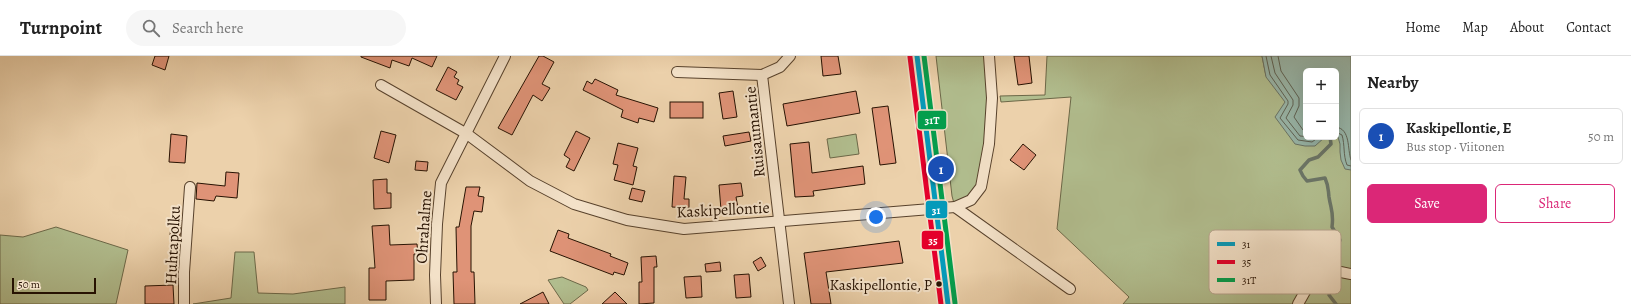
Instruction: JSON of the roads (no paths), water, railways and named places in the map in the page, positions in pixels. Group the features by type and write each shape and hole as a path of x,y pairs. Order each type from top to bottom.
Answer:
{"main road":[{"path":"917,56 948,304"}],"street":[{"name":"Ohrahalme","path":"436,304 435,275 437,224 441,184 505,56"},
{"name":"Ruisaumantie","path":"789,304 778,221 762,74 780,67 790,56"},
{"path":"989,56 992,98 989,144 981,188 970,200 955,207 1070,289"},
{"path":"677,72 762,74"},
{"name":"Kaskipellontie","path":"381,85 467,134 530,181 574,204 627,220 684,229 955,207"},
{"name":"Huhtapolku","path":"184,304 184,272 190,187"},
{"path":"1341,272 1351,274"},
{"path":"1298,304 1304,294"}],"water":[{"path":"1262,56 1351,56 1351,170 1345,169 1341,160 1340,152 1339,68 1303,68 1303,140 1322,140 1315,146 1295,144 1275,117 1285,102 1266,77"}],"waterway":[{"path":"1330,140 1331,144 1318,157 1309,160 1300,170 1307,181 1325,178 1333,222 1332,227 1334,230"},
{"path":"1329,294 1336,304"}],"place":[{"name":"Kaskipellontie, E","path":"941,169"},
{"name":"Kaskipellontie, P","path":"939,284"}]}
